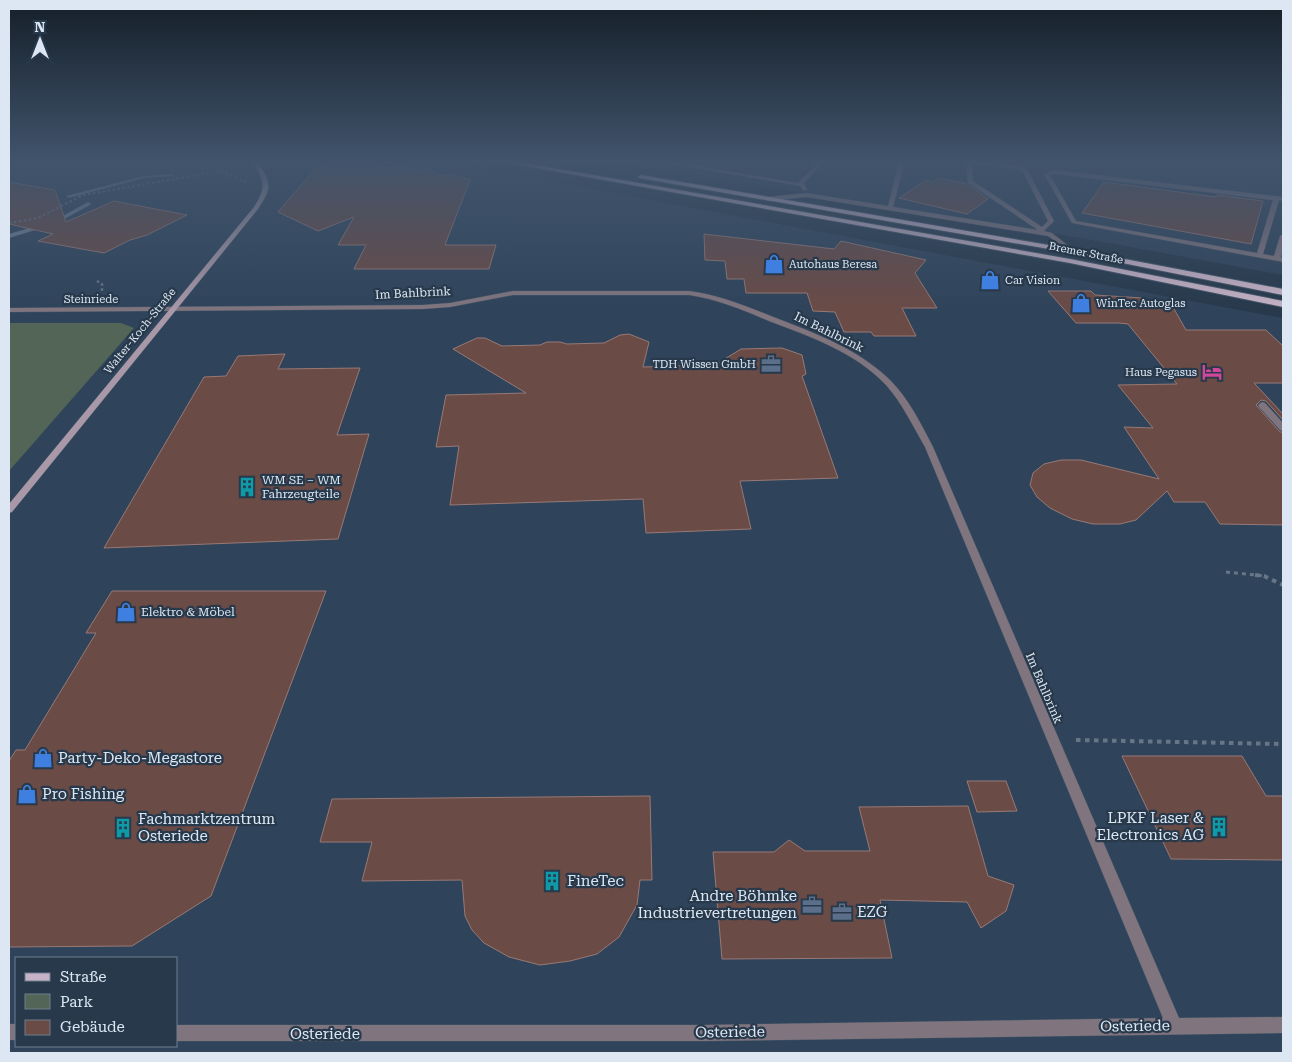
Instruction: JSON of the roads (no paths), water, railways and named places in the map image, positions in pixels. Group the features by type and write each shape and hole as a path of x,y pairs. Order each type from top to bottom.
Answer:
{"main road":[{"name":"Bremer Straße","path":"782,211 1070,261 1283,304"},
{"name":"Bremer Straße","path":"835,211 1072,251 1283,292"}],"street":[{"name":"Walter-Koch-Straße","path":"9,510 253,211"},
{"path":"906,211 1050,234"},
{"path":"1013,211 1050,234 1072,251"},
{"path":"1042,230 1051,221 1046,211"},
{"path":"1068,211 1074,222 1280,260 1283,236"},
{"path":"1258,256 1276,211"},
{"name":"Im Bahlbrink","path":"173,309 423,307 450,305 513,293 689,293 712,297 730,303 839,348 868,366 890,384 929,447 1174,1025"},
{"name":"Steinriede","path":"9,310 173,309"},
{"path":"1262,405 1283,428"},
{"name":"Osteriede","path":"178,1033 694,1033 1283,1025"}],"waterway":[{"path":"55,222 76,211"},
{"path":"9,236 43,226"}],"place":[{"name":"Autohaus Beresa","path":"774,264"},
{"name":"Car Vision","path":"990,280"},
{"name":"WinTec Autoglas","path":"1081,303"},
{"name":"TDH Wissen GmbH","path":"771,364"},
{"name":"Haus Pegasus","path":"1212,372"},
{"name":"WM SE – WM Fahrzeugteile","path":"247,487"},
{"name":"Elektro & Möbel","path":"126,612"},
{"name":"Party-Deko-Megastore","path":"43,758"},
{"name":"Pro Fishing","path":"27,794"},
{"name":"LPKF Laser & Electronics AG","path":"1219,827"},
{"name":"Fachmarktzentrum Osteriede","path":"123,828"},
{"name":"FineTec","path":"552,881"},
{"name":"Andre Böhmke Industrievertretungen","path":"812,905"},
{"name":"EZG","path":"842,912"}]}
